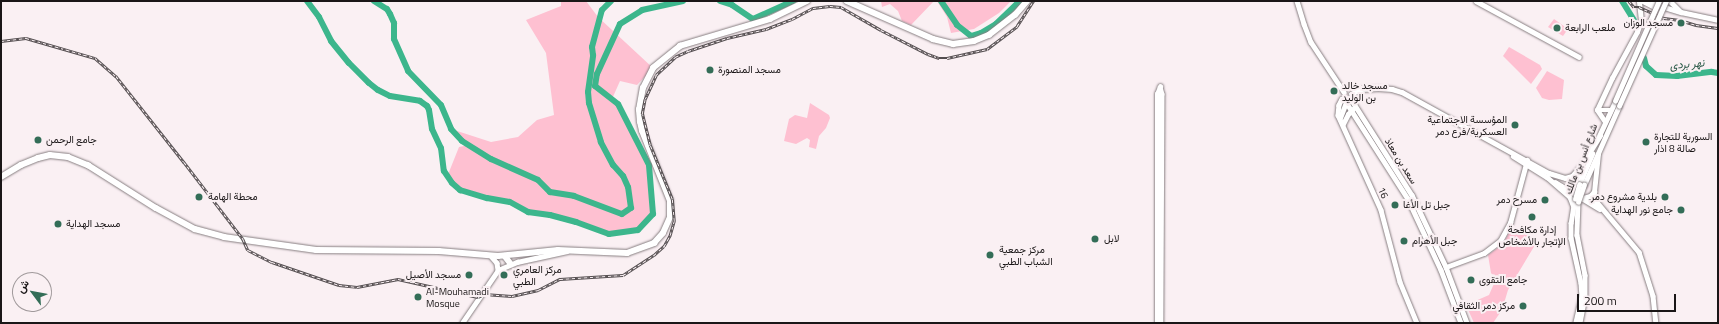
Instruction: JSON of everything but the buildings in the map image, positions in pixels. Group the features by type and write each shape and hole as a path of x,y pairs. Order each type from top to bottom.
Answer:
{"main road":[{"path":"1,177 21,165 38,158 50,155 68,157 88,165 180,222 195,229 216,235 316,250 439,251 506,256 570,250 627,253 641,250 654,243 663,233 670,217 670,201 642,131 640,122 639,110 643,88 653,68 680,46 770,18 807,1"},
{"path":"847,1 933,39 953,44 974,41 989,35 1015,15 1027,1"},
{"path":"506,256 512,264"}],"street":[{"path":"1297,1 1304,24 1312,42 1344,92 1349,92 1348,98"},
{"path":"1476,1 1579,57"},
{"path":"1598,110 1612,78 1637,32 1641,21 1639,1"},
{"path":"1643,1 1653,6 1661,6"},
{"path":"1652,1 1661,6 1681,12 1718,20"},
{"name":"شارع أنس بن مالك","path":"1576,323 1582,296 1581,283 1571,238 1573,206 1605,122 1659,1"},
{"name":"شارع أنس بن مالك","path":"1582,185 1666,1"},
{"path":"1670,1 1681,12"},
{"path":"1156,323 1157,94 1160,87 1162,94 1161,323"},
{"path":"1348,98 1361,89 1392,89 1402,92 1499,145 1526,162 1547,177 1570,197 1573,206"},
{"name":"سعد بن معاذ","path":"1348,98 1353,109 1408,199 1441,270 1461,323"},
{"name":"سعد بن معاذ","path":"1348,98 1412,195 1446,267 1467,323"},
{"name":"16","path":"1348,98 1338,111 1340,118 1381,210 1400,282 1417,323"},
{"path":"1343,124 1348,114 1353,109"},
{"path":"1598,110 1611,110"},
{"path":"1598,110 1605,122"},
{"path":"1573,192 1589,154 1600,135"},
{"path":"1599,148 1594,192 1596,201 1639,252 1653,296 1656,323"},
{"path":"1526,162 1554,175 1565,178 1572,176 1589,154"},
{"path":"1446,267 1484,253 1500,241 1510,223 1526,162"},
{"path":"1547,177 1604,212"},
{"path":"1583,198 1590,196 1594,192"},
{"name":"شارع أنس بن مالك","path":"1576,201 1577,235 1585,275 1585,297 1580,323"},
{"path":"462,323 498,270 528,259 560,254 570,250"},
{"path":"491,256 497,263 498,270"}],"shaded area":[{"path":"561,1 586,1 598,17 653,68 637,85 620,81 612,99 618,104 649,165 653,214 638,230 609,234 573,221 550,215 528,212 510,202 467,193 456,187 447,177 459,147 469,145 451,129 491,142 518,137 537,120 554,115 546,53 526,20 561,6"},
{"path":"881,1 934,1 911,25 902,21 898,11 890,4 882,7"},
{"path":"937,1 1011,1 999,13 974,29 951,33 947,17"},
{"path":"1554,19 1568,29 1563,36 1548,27"},
{"path":"1509,47 1540,65 1542,69 1531,84 1503,56"},
{"path":"1547,71 1564,80 1562,99 1549,100 1542,98 1536,88"},
{"path":"810,103 829,115 830,118 826,128 819,136 816,149 809,147 810,140 807,138 796,144 784,141 789,119 795,115 807,118"},
{"path":"1512,227 1538,240 1508,290 1502,310 1493,323 1474,323 1466,305 1489,295 1496,279 1491,273 1488,255 1503,244"}],"waterway":[{"path":"307,1 319,17 331,41 349,63 369,83 378,90 390,96 420,101 427,106 432,129 441,148 444,171 452,183 460,190 487,198 510,202 528,212 550,215 576,222 609,234 638,230 653,214 649,165 618,104 595,86 597,74 620,24 642,10 683,1"},
{"path":"374,1 387,9 390,14 394,23 394,39 408,71 441,105 451,129 462,141 491,159 538,180 550,192 574,196 622,214 631,208 628,187 623,176 613,165 601,142 589,103 588,92 593,55 592,47 602,10 611,1"},
{"path":"720,1 732,5 753,19 793,1"},
{"path":"941,1 957,25 971,36 981,33 996,24 1020,1"},
{"name":"نهر بردى","path":"1622,1 1634,20"},
{"name":"نهر بردى","path":"1644,58 1646,66 1656,75 1677,76 1712,72 1718,73"}],"railway":[{"path":"1,41 26,38 95,58 116,76 243,239 248,250 272,262 339,285 357,287 398,279 478,297 484,294 512,296 538,290 560,279 623,275 654,255 664,246 670,235 674,221 672,199 650,145 642,114 645,99 656,75 675,57 727,38 766,29 792,19 813,8 830,6 841,7 881,30 928,54 939,58 947,58 987,49 1017,26 1033,1"},
{"path":"1629,1 1634,7 1639,7 1664,18 1718,28"}],"place":[{"name":"مسجد الوزان","path":"1681,23"},
{"name":"ملعب الرابعة","path":"1557,28"},
{"name":"مسجد المنصورة","path":"710,70"},
{"name":"مسجد خالد بن الوليد","path":"1334,91"},
{"name":"المؤسسة الاجتماعية العسكرية/فرع دمر","path":"1515,125"},
{"name":"جامع الرحمن","path":"38,140"},
{"name":"السورية للتجارة صالة 8 اذار","path":"1646,142"},
{"name":"محطة الهامة","path":"199,197"},
{"name":"بلدية مشروع دمر","path":"1665,197"},
{"name":"مسرح دمر","path":"1545,200"},
{"name":"جبل تل الأغا","path":"1395,205"},
{"name":"جامع نور الهداية","path":"1681,210"},
{"name":"إدارة مكافحة الإتجار بالأشخاص","path":"1532,217"},
{"name":"مسجد الهداية","path":"58,224"},
{"name":"لابل","path":"1095,239"},
{"name":"جبل الأهرام","path":"1404,241"},
{"name":"مركز جمعية الشباب الطبي","path":"990,255"},
{"name":"مسجد الأصيل","path":"469,275"},
{"name":"مركز العامري الطبي","path":"504,275"},
{"name":"جامع التقوى","path":"1471,280"},
{"name":"Al-Mouhamadi Mosque","path":"418,297"},
{"name":"مركز دمر الثقافي","path":"1523,306"}]}
